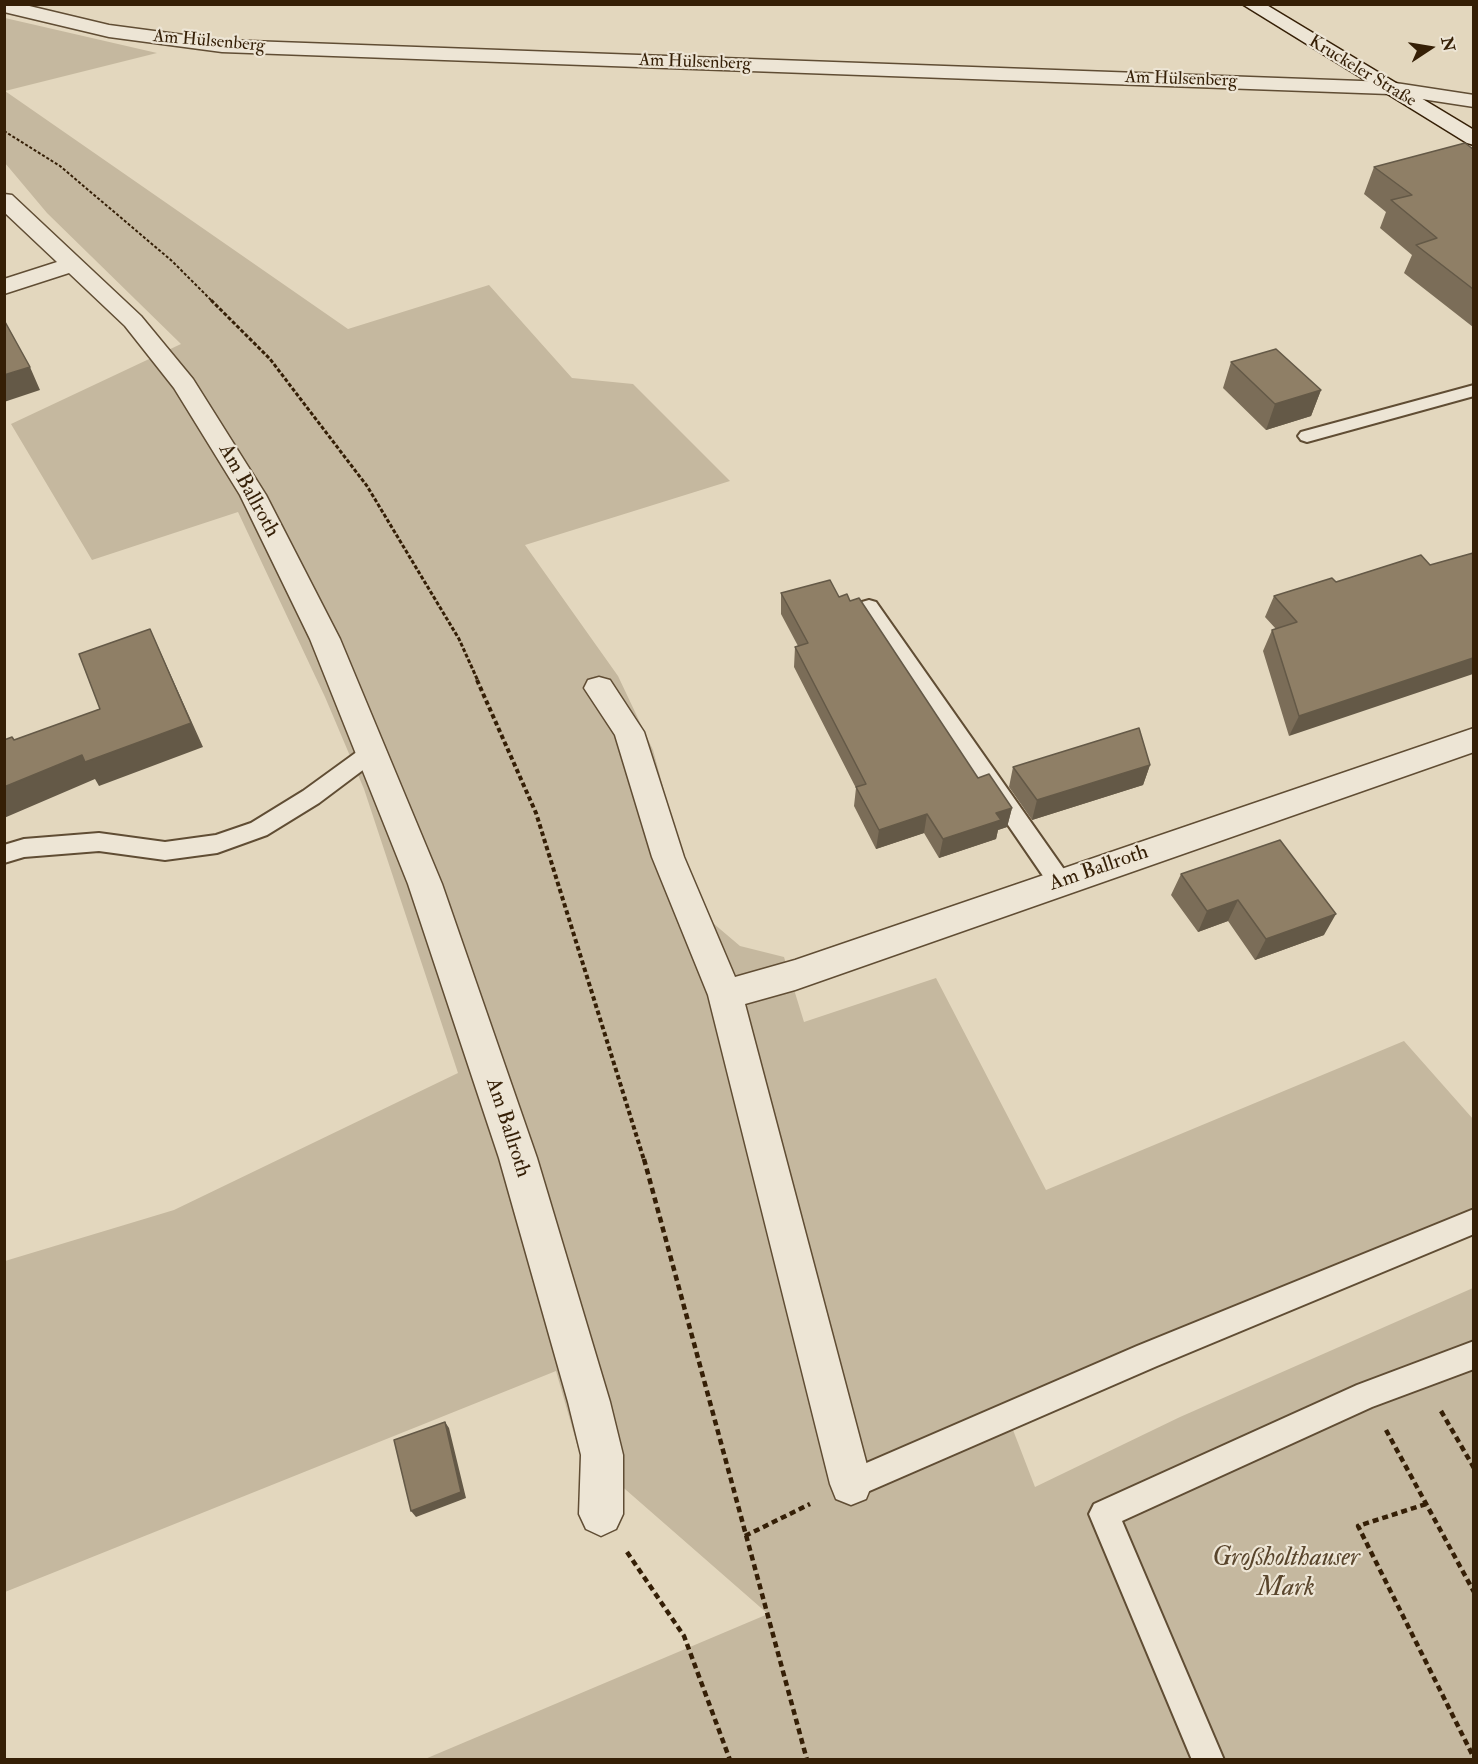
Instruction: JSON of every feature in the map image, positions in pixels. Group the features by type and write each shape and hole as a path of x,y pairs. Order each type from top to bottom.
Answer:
{"street":[{"name":"Kruckeler Straße","path":"1251,4 1473,139"},
{"name":"Am Hülsenberg","path":"4,6 109,31 222,46 1389,88 1473,101"},
{"name":"Am Ballroth","path":"4,200 133,321 177,375 247,485 325,639 425,884 518,1158 592,1412 602,1455 601,1514"},
{"path":"4,287 71,265"},
{"path":"599,688 628,732 668,857 725,995 851,1484"},
{"name":"Am Ballroth","path":"725,995 795,975 1473,740"}],"lane":[{"path":"1307,436 1473,390"},
{"path":"869,607 1060,882"},
{"path":"4,854 24,848 99,842 165,851 217,844 259,829 310,797 372,752"},
{"path":"851,1484 1148,1356 1473,1221"},
{"path":"1208,1760 1104,1514 1367,1395 1473,1355"}],"path":[{"path":"4,131 60,166 172,261 270,359 367,486 459,639 536,813 654,1191 807,1760"},
{"path":"1420,1374 1473,1468"},
{"path":"1367,1395 1473,1592"},
{"path":"745,1536 851,1484"},
{"path":"1426,1503 1358,1526 1473,1758"},
{"path":"601,1514 684,1636 730,1760"}],"green space":[{"path":"5,18 157,53 5,91"},
{"name":"Großholthauser Mark","path":"5,91 348,329 489,285 572,378 633,384 730,481 525,545 618,676 653,750 675,831 707,918 740,946 784,957 804,1022 936,978 1046,1190 1404,1041 1473,1119 1473,1221 1008,1417 1035,1487 1180,1417 1473,1288 1473,1759 425,1759 768,1614 578,1448 556,1371 5,1592 5,1261 174,1210 458,1073 364,789 325,697 238,512 92,560 11,424 181,344 47,213 5,163"}],"building":[{"path":"1465,143 1473,149 1473,289 1416,245 1437,238 1391,200 1412,195 1374,167"},
{"path":"4,320 30,367 4,375"},
{"path":"1276,349 1321,390 1275,404 1231,362"},
{"path":"1473,553 1473,658 1299,716 1272,630 1297,622 1274,596 1332,578 1336,582 1421,555 1430,565"},
{"path":"830,580 839,597 847,594 850,601 859,598 978,778 989,774 1012,808 996,813 1001,820 943,839 927,814 879,830 856,787 866,784 795,647 808,643 781,593"},
{"path":"150,629 191,723 85,762 82,755 4,787 4,740 12,737 14,740 100,709 79,654"},
{"path":"1139,728 1150,765 1037,800 1013,767"},
{"path":"1280,840 1336,914 1266,939 1238,900 1207,911 1181,874"},
{"path":"445,1422 461,1492 411,1511 394,1440"}]}
